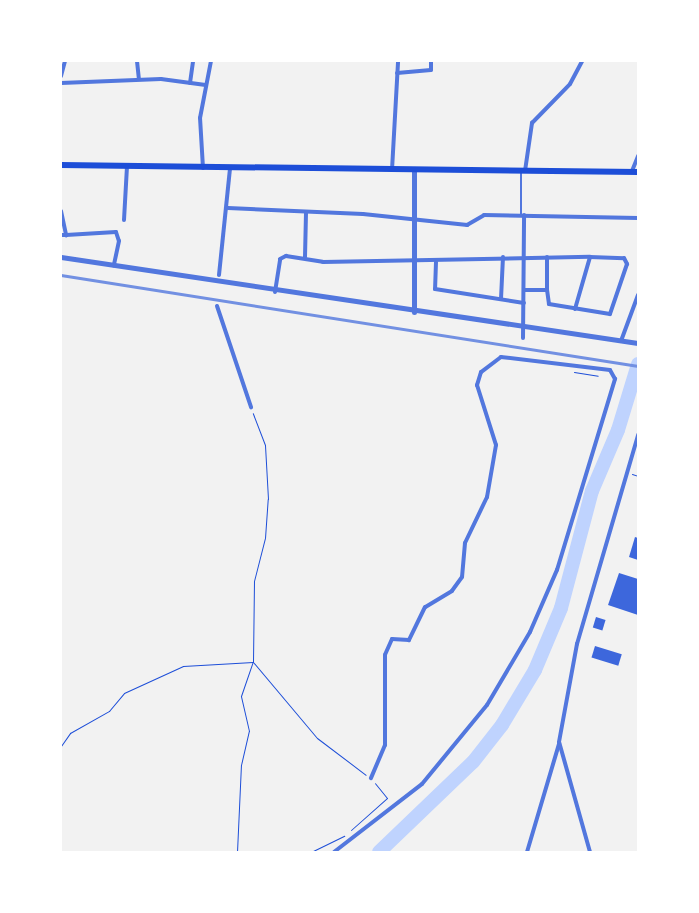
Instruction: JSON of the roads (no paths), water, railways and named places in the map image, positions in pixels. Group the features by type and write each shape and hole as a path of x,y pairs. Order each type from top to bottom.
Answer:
{"main road":[{"path":"61,165 635,172"}],"street":[{"path":"61,76 65,61"},
{"path":"137,61 139,79"},
{"path":"190,83 193,61"},
{"path":"203,168 200,118 211,61"},
{"path":"392,170 398,61"},
{"path":"397,73 431,70 432,61"},
{"path":"523,171 532,123 570,84 582,61"},
{"path":"61,83 139,79 206,85"},
{"path":"635,172 638,156"},
{"path":"124,220 127,167"},
{"path":"219,275 228,208 230,168"},
{"path":"414,170 414,312"},
{"path":"228,208 415,219 468,225 484,215 638,218"},
{"path":"61,210 63,235 116,232 120,242 114,266"},
{"path":"305,257 306,213"},
{"path":"523,215 524,338"},
{"path":"275,292 280,259 305,257 323,262 436,262 503,257 590,256 624,258 627,264 610,314 548,304 547,257"},
{"path":"575,309 590,256"},
{"path":"61,257 275,292 638,343"},
{"path":"501,299 503,257"},
{"path":"436,262 435,289 524,303"},
{"path":"524,290 547,290"},
{"path":"621,341 638,295"},
{"path":"217,306 252,407"},
{"path":"521,360 522,353"},
{"path":"334,852 422,784 487,705 530,632 557,570 615,379 603,366 501,357 481,372 477,385 496,445 487,497 466,543 462,577 452,591 425,607 410,640 392,640 384,655 385,745 371,778"},
{"path":"527,852 559,742 577,644 638,435"},
{"path":"559,742 590,852"}],"lane":[{"path":"523,171 523,215"}],"waterway":[{"path":"379,852 473,762 502,725 535,670 561,608 592,491 618,430 638,364"}],"railway":[{"path":"61,275 638,366"}]}
